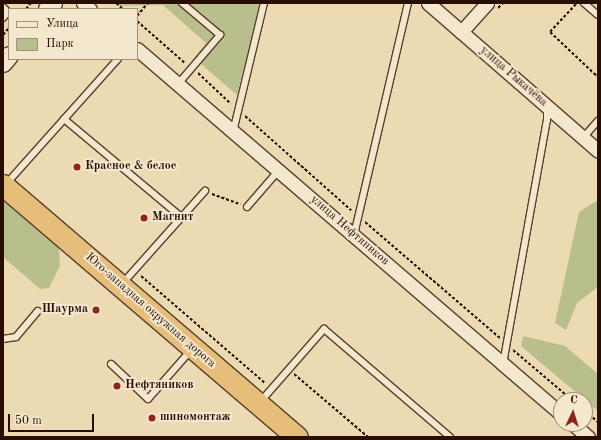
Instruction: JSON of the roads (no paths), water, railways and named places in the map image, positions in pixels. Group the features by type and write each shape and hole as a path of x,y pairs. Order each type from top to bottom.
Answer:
{"highway":[{"name":"Юго-западная окружная дорога","path":"4,185 127,277 193,347 265,397 297,437"}],"street":[{"name":"улица Рыкачёва","path":"428,3 598,151"},
{"path":"461,32 487,3"},
{"name":"улица Нефтяников","path":"138,50 553,407"}],"lane":[{"path":"178,84 220,36 182,3"},
{"path":"233,132 264,3"},
{"path":"354,236 408,3"},
{"path":"584,3 598,15"},
{"path":"3,7 8,12 3,18"},
{"path":"4,185 117,60"},
{"path":"503,364 547,120 547,106"},
{"path":"64,119 181,217"},
{"path":"583,138 598,121"},
{"path":"247,207 279,170"},
{"path":"127,277 205,190"},
{"path":"3,339 16,337 38,311"},
{"path":"265,397 324,329 450,437"},
{"path":"111,364 148,399 193,347"}],"place":[{"name":"Красное & белое","path":"77,167"},
{"name":"Магнит","path":"144,218"},
{"name":"Шаурма","path":"96,310"},
{"name":"Нефтяников","path":"117,386"},
{"name":"шиномонтаж","path":"152,418"}]}
